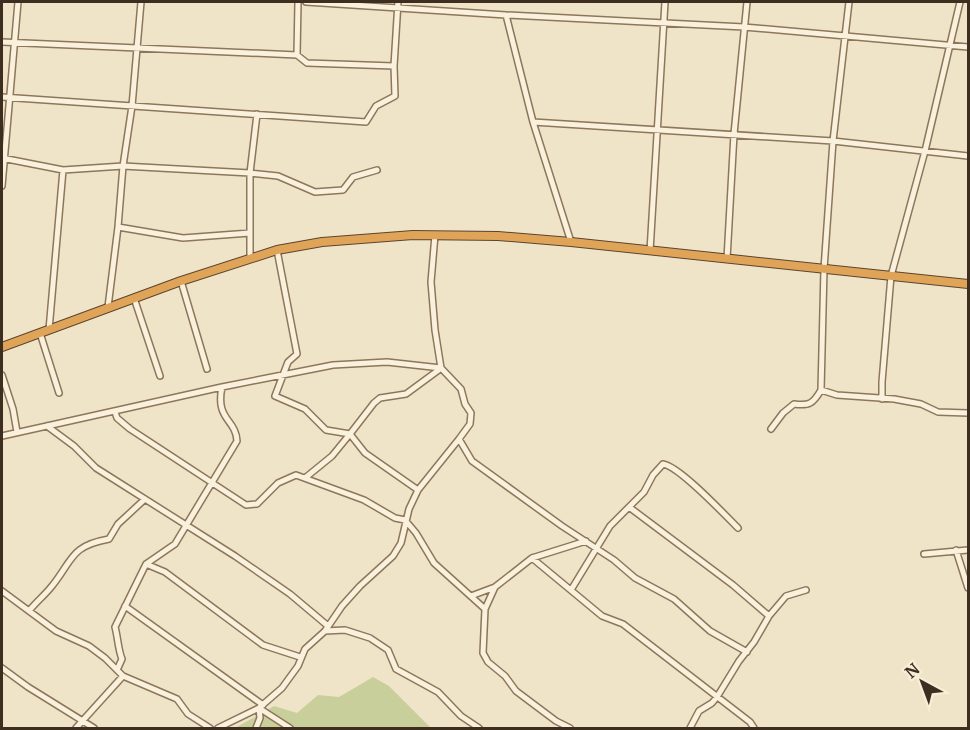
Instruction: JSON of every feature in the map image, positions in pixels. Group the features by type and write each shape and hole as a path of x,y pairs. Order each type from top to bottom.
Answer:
{"highway":[{"path":"2,347 181,280 277,250 333,242 413,235 498,236 571,242 969,284"}],"street":[{"path":"2,186 2,158 18,2"},
{"path":"108,307 123,166 132,106 141,2"},
{"path":"297,54 298,2"},
{"path":"306,2 398,5 506,15 744,27 948,47 969,47"},
{"path":"650,251 664,2"},
{"path":"727,259 734,134 747,2"},
{"path":"771,429 783,413 794,404 807,405 814,402 821,390 824,269 833,141 849,2"},
{"path":"882,399 891,276 925,151 960,2"},
{"path":"2,97 366,122 376,106 395,96 394,66 398,5"},
{"path":"506,15 532,122 571,242"},
{"path":"2,42 297,54 307,63 394,66"},
{"path":"250,258 250,173 257,114"},
{"path":"532,122 833,141 969,156"},
{"path":"2,158 63,170 123,166 278,176 315,192 343,190 353,177 377,170"},
{"path":"49,330 63,170"},
{"path":"118,227 183,238 250,233"},
{"path":"218,729 261,707 282,688 298,666 305,649 326,628 360,586 393,556 401,543 405,520 418,490 470,424 471,413 465,404 461,389 441,368 431,282 435,235"},
{"path":"277,250 297,354 288,362 274,396 305,409 326,430 350,434 365,453 418,490"},
{"path":"181,280 207,369"},
{"path":"134,298 160,376"},
{"path":"40,333 59,393"},
{"path":"2,436 333,365 387,362 441,368"},
{"path":"305,477 332,456 380,398 406,394 441,368"},
{"path":"2,375 13,409 17,432"},
{"path":"117,670 122,660 118,650 119,641 115,627 146,564 175,544 237,441 237,433 222,411 219,399 222,387"},
{"path":"821,390 921,404 938,412 969,413"},
{"path":"115,412 117,418 130,429 246,505 257,504 278,483 296,475 364,500 395,518 405,520 416,533 434,563 485,609"},
{"path":"47,426 74,446 96,468 235,555 281,588 326,628 345,630 370,638 388,650 396,669 438,692 461,716 479,729"},
{"path":"459,440 472,461 635,578 674,599 710,631 747,652"},
{"path":"571,590 610,526 644,492 653,475 663,464 685,477 738,528"},
{"path":"29,611 52,586 72,556 82,547 109,539 118,524 145,499"},
{"path":"629,507 733,585 769,616"},
{"path":"471,596 495,587 532,558 586,541"},
{"path":"956,550 969,588"},
{"path":"924,554 969,550"},
{"path":"532,558 602,616 623,624 750,722 754,729"},
{"path":"146,564 165,572 263,645 300,657"},
{"path":"495,587 485,609 483,653 488,662 505,676 516,691 570,729"},
{"path":"690,729 699,711 717,697 769,616 786,597 806,590"},
{"path":"2,591 56,631 89,646 123,676 177,699 188,714 210,729"},
{"path":"125,606 290,729"},
{"path":"2,668 94,729"},
{"path":"76,729 123,676"},
{"path":"256,729 261,707"},
{"path":"551,729 556,721"}],"green space":[{"path":"373,677 389,686 431,728 235,728 274,706 297,713 318,695 339,697"}]}
